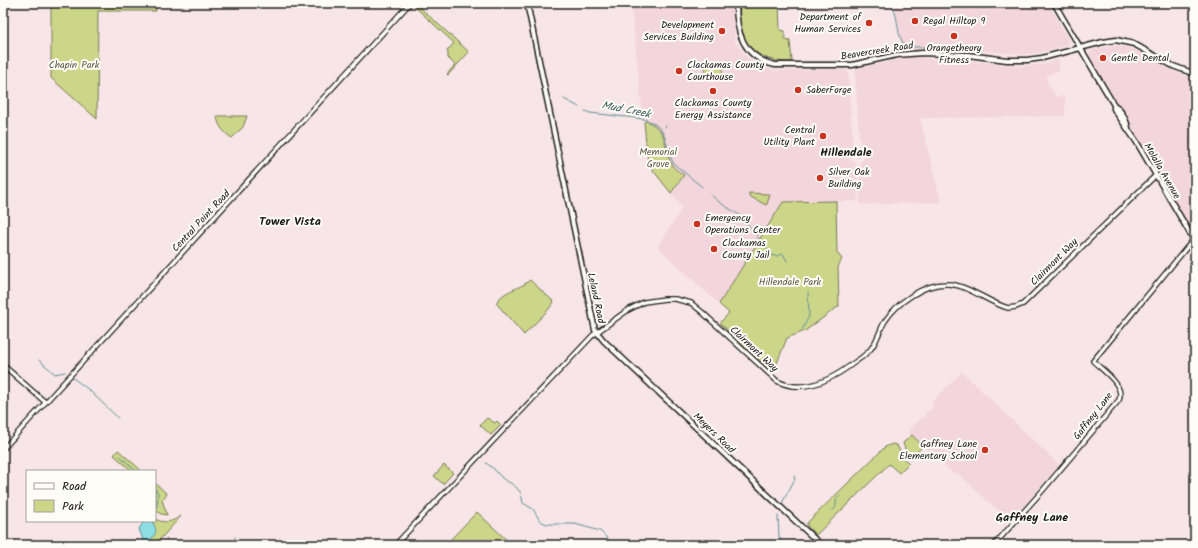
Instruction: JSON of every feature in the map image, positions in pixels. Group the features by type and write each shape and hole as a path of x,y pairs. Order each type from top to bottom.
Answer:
{"main road":[{"name":"Leland Road","path":"527,3 592,319 597,332"},
{"name":"Beavercreek Road","path":"736,3 738,27 746,46 758,59 775,65 852,65 897,55 922,53 973,56 1003,60 1028,60 1042,58 1106,41 1126,42 1138,46 1180,68 1195,74"},
{"name":"Molalla Avenue","path":"1054,3 1114,105 1114,109 1125,126 1128,128 1194,241"},
{"name":"Meyers Road","path":"597,332 604,341 821,545"}],"street":[{"name":"Central Point Road","path":"3,449 410,3"},
{"name":"Clairmont Way","path":"597,332 640,304 664,299 679,299 688,302 697,308 777,381 786,385 799,386 826,380 840,374 870,351 885,322 897,307 914,294 933,286 944,284 956,285 1008,308 1023,304 1156,175"},
{"name":"Gaffney Lane","path":"994,545 1047,486 1118,400 1120,393 1117,385 1093,361 1194,241"},
{"name":"Leland Road","path":"395,545 597,332"},
{"path":"3,365 45,402"}],"shaded area":[{"path":"631,3 732,3 735,41 745,56 758,67 761,66 770,70 779,71 844,69 848,72 853,148 850,154 851,159 856,162 858,199 856,201 783,202 719,304 658,247 682,208 648,164"},
{"path":"892,3 1048,3 1069,41 1068,45 1038,53 1021,54 950,48 902,50 895,8"},
{"path":"1109,46 1120,46 1134,49 1171,70 1195,79 1195,236 1090,56 1090,52 1093,50"},
{"path":"912,57 1019,66 1041,65 1059,60 1059,70 1047,75 1047,82 1056,97 1065,96 1065,116 920,118 941,202 860,204 859,163 864,159 865,154 860,147 855,71 859,68"},
{"name":"Gaffney Lane Elementary School","path":"962,372 1059,465 1010,522 958,473 955,475 908,432 927,413 923,409 928,412 934,406 931,403"}],"green space":[{"name":"Chapin Park","path":"51,3 156,3 156,11 98,11 97,119 51,78"},
{"path":"740,3 804,3 779,4 780,30 785,31 785,40 790,41 792,61 772,60 751,48 746,42 740,25"},
{"path":"416,4 469,52 448,75 447,74 455,65 448,58 447,51 454,43 414,6"},
{"path":"712,64 717,64 722,67 723,71 721,75 713,77 706,74 705,68"},
{"path":"217,116 247,116 243,127 232,138 222,129"},
{"name":"Memorial Grove","path":"647,121 660,131 665,141 667,152 673,166 684,175 671,193 648,164 644,122"},
{"path":"749,193 770,195 767,204 766,205 749,196"},
{"name":"Hillendale Park","path":"836,201 837,253 842,259 838,267 839,306 805,331 787,338 773,373 720,323 729,313 719,304 783,202"},
{"path":"530,280 554,302 524,335 496,303 503,295"},
{"path":"487,418 495,423 497,421 501,425 491,435 480,425"},
{"path":"912,435 923,446 912,457 905,449 903,443"},
{"path":"892,444 897,445 903,458 909,463 899,473 889,464 816,535 807,526 807,523 885,447"},
{"path":"118,450 141,470 131,470 114,455"},
{"path":"444,465 453,473 443,484 434,476"},
{"path":"156,484 167,494 162,500 167,515 161,514 156,511"},
{"path":"477,512 512,545 456,545 450,540"},
{"path":"181,516 155,545 145,545 153,523 152,522 156,522 156,519 168,522"}],"water":[{"path":"143,522 152,522 156,531 153,537 145,545 139,529"}],"waterway":[{"path":"847,3 848,5 888,4 892,6 896,16 899,33 903,43 907,47 965,47"},
{"name":"Mud Creek","path":"535,56 539,74"},
{"name":"Mud Creek","path":"540,78 543,95"},
{"name":"Mud Creek","path":"564,99 579,107"},
{"name":"Mud Creek","path":"585,111 590,113 644,119 653,123 659,127 662,132 674,164 702,187"},
{"name":"Mud Creek","path":"708,192 719,202 741,216 773,256 783,254 787,261"},
{"path":"752,244 757,237"},
{"name":"Mud Creek","path":"802,330 809,316 808,292"},
{"path":"39,360 55,374 65,372"},
{"path":"73,378 89,390 118,418"},
{"path":"120,456 135,470"},
{"path":"486,463 502,478 515,486 521,493 523,503 533,509 540,521 547,524 575,524 600,531 614,545"},
{"name":"Mud Creek","path":"782,503 795,479 794,476"},
{"path":"156,490 158,492 157,507"},
{"path":"833,510 836,507 836,500 840,495"},
{"name":"Mud Creek","path":"778,516 779,537 781,540"},
{"path":"233,545 235,537"}],"place":[{"name":"Regal Hilltop 9","path":"915,21"},
{"name":"Department of Human Services","path":"869,23"},
{"name":"Development Services Building","path":"722,31"},
{"name":"Orangetheory Fitness","path":"954,36"},
{"name":"Gentle Dental","path":"1103,58"},
{"name":"Clackamas County Courthouse","path":"679,71"},
{"name":"SaberForge","path":"798,90"},
{"name":"Clackamas County Energy Assistance","path":"713,91"},
{"name":"Central Utility Plant","path":"823,136"},
{"name":"Silver Oak Building","path":"820,178"},
{"name":"Emergency Operations Center","path":"697,224"},
{"name":"Clackamas County Jail","path":"714,249"},
{"name":"Gaffney Lane Elementary School","path":"985,450"}],"district":[{"name":"Hillendale","path":"846,152"},
{"name":"Tower Vista","path":"290,221"},
{"name":"Gaffney Lane","path":"1032,517"}]}
